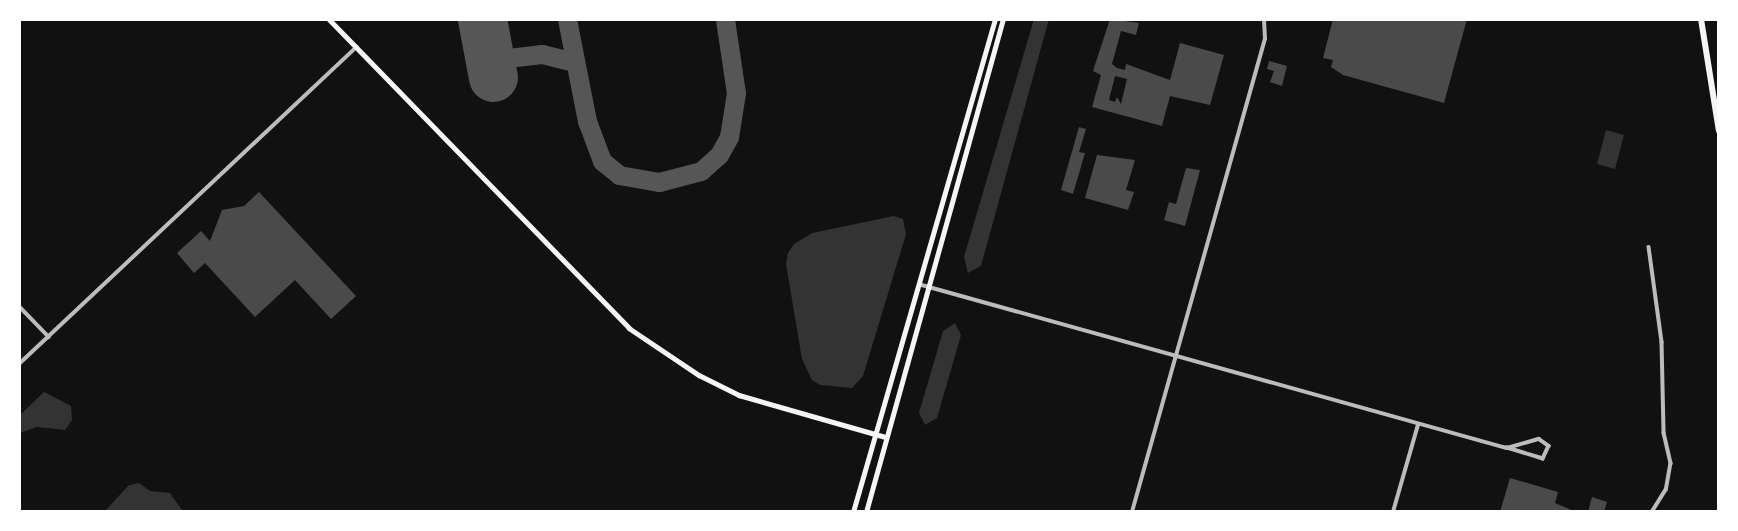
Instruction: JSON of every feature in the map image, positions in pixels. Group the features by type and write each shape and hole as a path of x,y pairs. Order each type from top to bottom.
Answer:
{"highway":[{"path":"1701,19 1719,131"}],"main road":[{"path":"329,19 629,328 690,370 739,395 885,437"},
{"path":"853,512 922,285 995,19"},
{"path":"866,512 1003,19"}],"street":[{"path":"1132,512 1265,39 1264,19"},
{"path":"19,364 356,47"},
{"path":"1649,247 1663,345 1664,433 1671,463 1666,490 1652,512"},
{"path":"922,285 1507,448 1540,460 1549,450 1539,439 1507,448"},
{"path":"19,306 49,337"},
{"path":"1393,512 1418,425"}],"shaded area":[{"path":"1034,19 1049,19 981,266 968,273 964,257"},
{"path":"1606,130 1624,135 1615,169 1597,164"},
{"path":"894,216 903,219 906,234 863,376 852,388 820,385 812,380 802,359 786,264 788,253 794,244 812,233"},
{"path":"955,323 961,335 937,418 925,425 919,413 943,331"},
{"path":"44,392 71,406 72,420 65,430 37,427 19,433 19,416"},
{"path":"139,483 150,491 170,493 182,510 104,512 129,485"}],"building":[{"path":"1110,19 1139,23 1136,35 1121,31 1112,64 1117,68 1125,70 1126,64 1170,80 1180,43 1224,55 1210,105 1170,96 1162,126 1092,107 1101,75 1093,71","holes":["1115,76 1127,79 1121,104 1117,97 1115,102 1109,100"]},
{"path":"1333,19 1467,19 1444,103 1343,75 1331,67 1333,60 1323,58"},
{"path":"1269,61 1287,66 1282,86 1270,82 1274,71 1267,69"},
{"path":"1079,127 1086,129 1079,152 1085,153 1073,194 1061,190"},
{"path":"1097,155 1135,160 1126,190 1134,192 1128,210 1085,198"},
{"path":"1186,168 1200,170 1185,226 1164,220 1169,202 1176,204"},
{"path":"259,192 356,296 331,319 295,280 255,317 205,263 194,273 177,253 201,231 210,241 222,210 244,206"},
{"path":"1510,478 1558,492 1555,503 1576,512 1500,512"},
{"path":"1592,497 1607,502 1604,512 1588,512"}],"taxiway":[{"path":"567,19 587,121 602,161 619,175 659,182 701,171 719,155 729,137 736,93 725,19"},
{"path":"490,60 542,54 575,62"}],"runway":[{"path":"482,19 493,77"}]}
